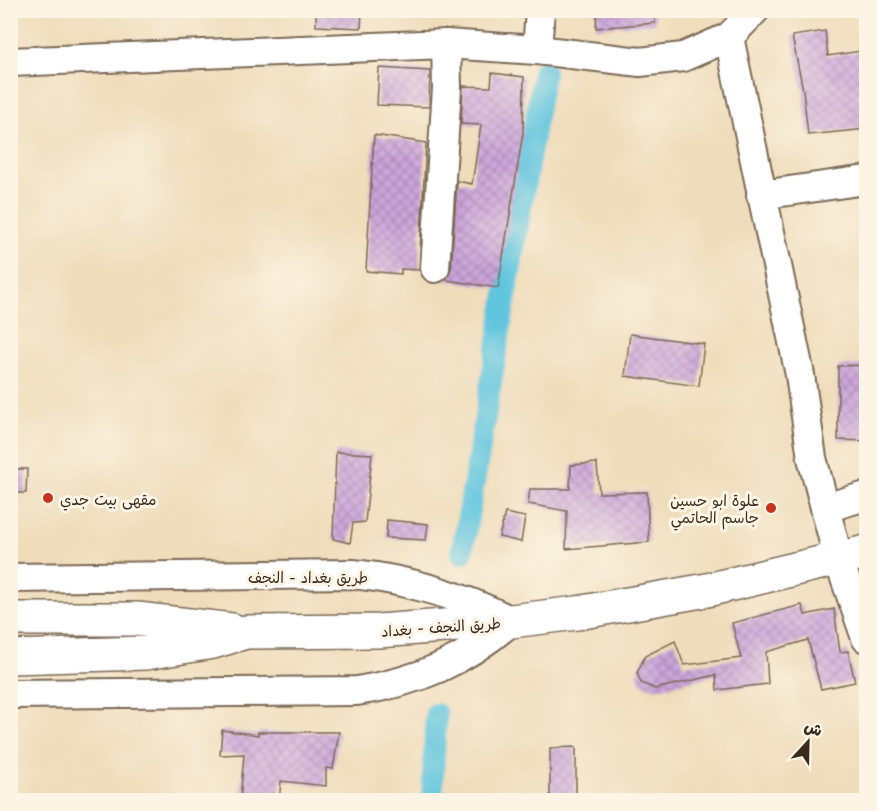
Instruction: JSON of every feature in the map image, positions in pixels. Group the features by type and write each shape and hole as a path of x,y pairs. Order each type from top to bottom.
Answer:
{"main road":[{"name":"طريق النجف - بغداد","path":"10,657 146,654 213,642 246,632 378,631 511,621 642,603 853,557"},
{"path":"10,619 137,619 246,632"}],"street":[{"path":"537,50 540,10"},
{"path":"10,62 446,44 537,50 640,62 683,57 729,37 755,10"},
{"path":"729,37 800,375 812,458 825,508 853,557 867,638"},
{"path":"435,268 447,88 446,44"},
{"path":"762,195 867,180"},
{"path":"825,508 867,496"},
{"name":"طريق بغداد - النجف","path":"10,578 353,574 408,582 435,589 511,621"},
{"path":"10,694 357,690 386,687 440,669 489,640 511,621"}],"building":[{"path":"316,10 362,10 361,28 316,26"},
{"path":"597,10 655,10 655,23 596,28"},
{"path":"825,31 828,56 867,50 867,129 808,135 803,90 792,36"},
{"path":"379,68 430,71 429,107 377,105"},
{"path":"492,73 524,77 523,133 498,288 446,280 451,269 457,181 472,184 481,125 461,124 463,86 491,87"},
{"path":"374,135 426,143 419,270 401,269 401,274 366,271"},
{"path":"630,334 704,344 699,386 625,376"},
{"path":"867,365 867,441 838,440 838,366"},
{"path":"336,452 372,454 365,522 353,523 350,543 333,539"},
{"path":"597,463 599,493 647,492 649,542 566,549 567,511 528,504 530,489 570,489 571,465"},
{"path":"10,469 27,469 26,493 10,493"},
{"path":"505,513 525,517 521,542 499,537"},
{"path":"387,520 428,524 426,540 386,538"},
{"path":"802,605 805,615 834,609 840,652 848,651 855,682 821,689 808,640 766,652 768,684 717,690 716,675 655,689 641,683 637,673 645,656 675,641 684,665 741,658 732,623"},
{"path":"222,730 258,735 258,732 339,732 333,769 326,768 326,786 281,781 279,801 240,801 244,754 220,755"},
{"path":"576,747 576,801 550,801 550,748"}],"waterway":[{"path":"462,553 544,71"},
{"path":"432,800 436,714"}],"place":[{"name":"مقهى بيت جدي","path":"48,498"},
{"name":"علوة ابو حسين جاسم الحاتمي","path":"771,508"}]}
